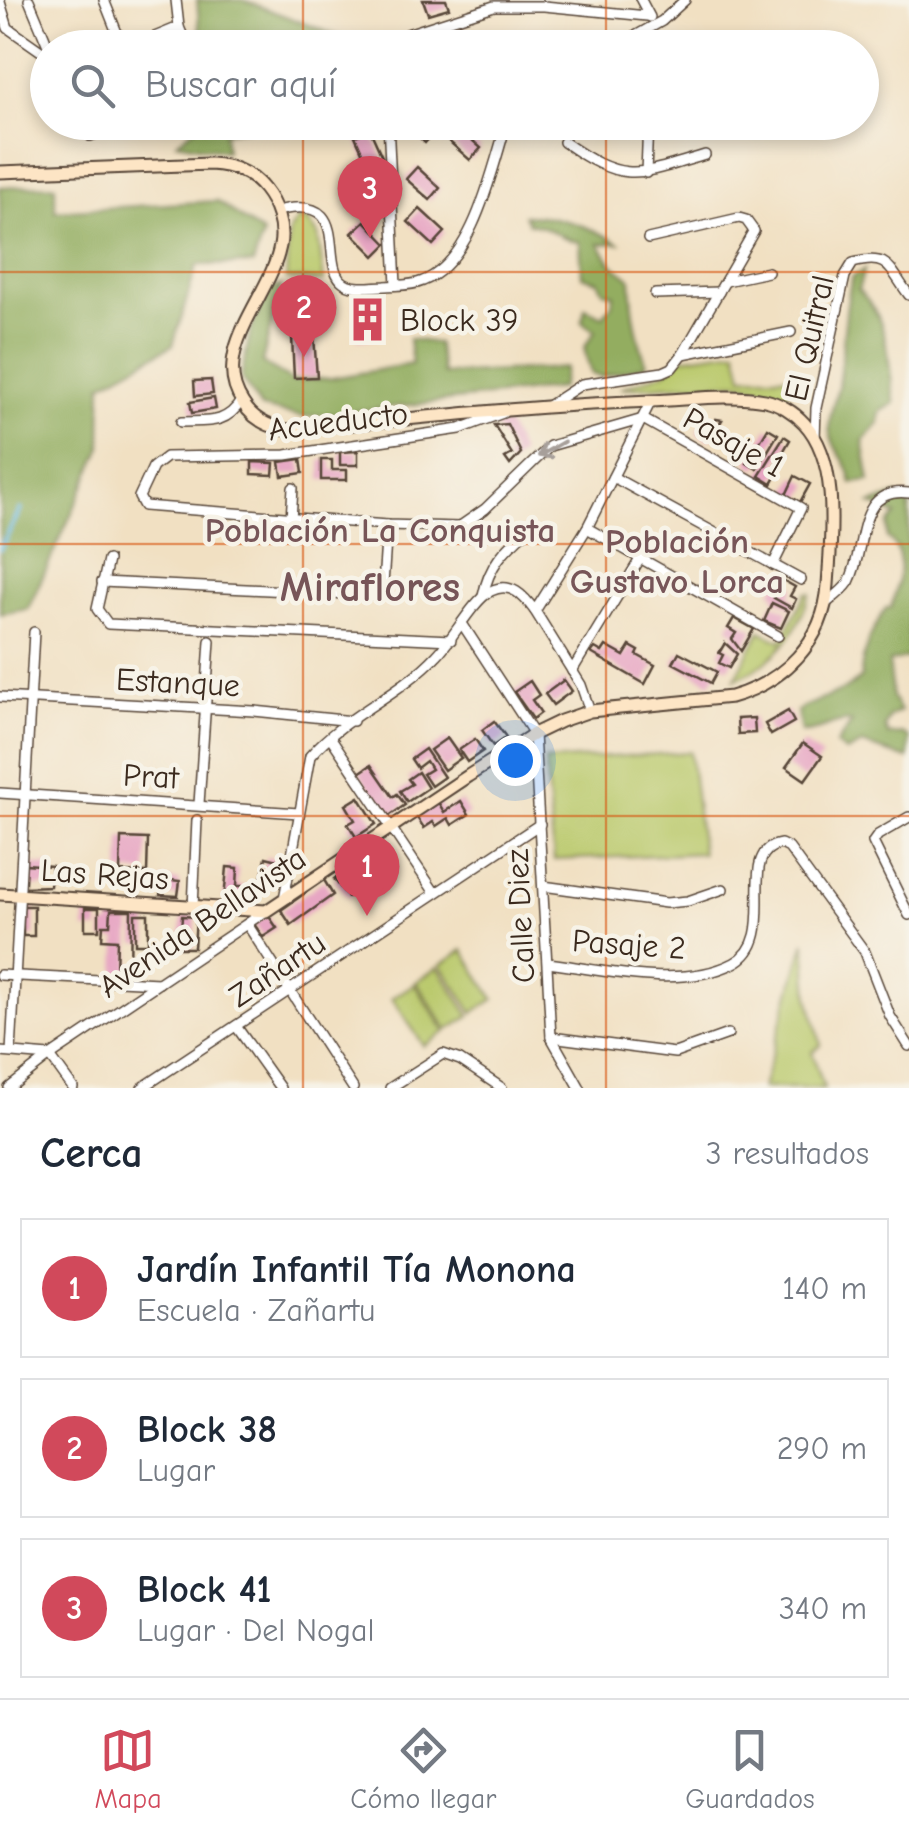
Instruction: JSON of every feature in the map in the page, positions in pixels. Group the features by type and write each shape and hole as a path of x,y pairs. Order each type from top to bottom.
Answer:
{"street":[{"path":"28,0 41,30"},
{"path":"104,0 118,30"},
{"path":"176,0 180,30"},
{"path":"466,0 471,13"},
{"path":"641,0 647,16"},
{"path":"652,30 684,0"},
{"path":"0,2 8,31 30,44"},
{"path":"417,30 515,4 647,16 662,22"},
{"path":"171,30 179,27"},
{"path":"389,140 396,285"},
{"path":"277,211 299,207 325,221 332,236 336,272 344,283 358,287 423,281 452,257 484,198 502,140"},
{"path":"646,172 649,140"},
{"path":"564,142 612,171 646,172 705,154"},
{"path":"0,172 155,164 225,165 258,182 277,211 280,248 240,337 232,378 241,401 259,420 287,430 548,406 728,398 769,400 802,420 824,462 829,498 826,604"},
{"path":"648,238 739,218 752,225 754,236 684,354"},
{"name":"El Quitral","path":"815,440 816,408 840,295 853,263 874,258 885,262 909,294"},
{"path":"726,281 768,272"},
{"path":"655,294 719,292"},
{"name":"Pasaje 1","path":"548,406 582,384 663,372 684,354 791,332"},
{"path":"181,422 220,421 233,414 241,401"},
{"path":"535,610 588,528 651,401"},
{"name":"Acueducto","path":"291,518 144,506 139,497 153,467 172,456 286,454 430,435 460,430 518,408"},
{"path":"293,488 291,518 387,526 459,526 485,509 550,446 643,419"},
{"name":"Pasaje 1","path":"643,419 802,508 773,565"},
{"path":"613,477 801,580"},
{"path":"826,604 851,578 875,501 888,492 909,494"},
{"path":"102,582 370,595 383,585 387,526"},
{"path":"588,528 778,636"},
{"path":"483,596 487,573 494,562 527,530"},
{"path":"572,671 640,559"},
{"path":"108,560 97,610 108,624 451,640"},
{"path":"284,900 310,756 418,674 451,640 483,596 496,588 510,588 524,597 586,694 590,711"},
{"name":"Avenida Bellavista","path":"9,1088 266,910 534,734 590,711 731,697 774,680 806,647 826,604"},
{"path":"462,625 534,734"},
{"path":"34,632 16,976 6,1052 50,1056 72,1088"},
{"path":"199,804 210,642"},
{"name":"Estanque","path":"0,698 352,721"},
{"name":"Calle Diez","path":"534,734 551,1037 580,1088"},
{"path":"331,738 436,894"},
{"name":"Prat","path":"0,793 299,813"},
{"path":"909,817 873,842 909,915"},
{"path":"193,908 197,820"},
{"name":"Zañartu","path":"142,1088 540,824"},
{"name":"Pasaje 2","path":"548,963 680,978 734,963 747,951 757,930 759,860 772,846 781,844 790,848 866,952 890,1016 909,1046"},
{"path":"543,886 666,903 723,890"},
{"name":"Las Rejas","path":"0,894 266,910"},
{"path":"248,924 353,1088"},
{"path":"0,975 161,983"},
{"path":"236,1026 280,1088"},
{"path":"551,1037 675,1052 728,1034"},
{"path":"390,1088 438,1055 454,1057 502,1088"}],"green space":[{"path":"197,0 243,0 322,30 200,30"},
{"path":"225,140 226,151 177,142"},
{"path":"55,185 55,211 217,201 263,234 253,264 197,265 173,345 102,384 101,449 28,609 0,614 0,187"},
{"path":"524,215 574,223 619,243 599,244 612,264 631,279 640,345 647,365 601,377 591,374 584,348 595,331 582,322 585,308 603,316 614,294 603,291 598,281 582,276 580,242 528,223"},
{"path":"298,219 308,221 318,235 324,281 286,279 289,232"},
{"path":"864,270 858,290 869,301 882,328 895,403 880,412 879,423 863,441 870,481 852,483 832,441 830,423 852,277"},
{"path":"281,285 262,363 293,381 412,364 409,339 437,343 443,374 565,368 561,388 303,417 261,408 241,378 250,333 269,290"},
{"path":"737,350 743,376 786,376 793,384 786,395 736,382 621,388 665,372 681,358"},
{"path":"896,495 909,502 909,657 889,662 892,697 900,711 889,717 885,727 888,735 909,738 908,759 862,744 846,752 836,745 852,722 801,732 797,711 861,678 868,641 886,608 891,608 900,570 898,552 887,538 888,524 896,515 871,504"},
{"path":"806,593 810,593 799,622 783,645 762,664 735,679 760,631 781,641"},
{"path":"690,752 702,853 554,860 545,761"},
{"path":"805,941 809,997 821,1045 812,1052 824,1088 762,1088"},
{"path":"463,950 494,999 473,1013 441,965"},
{"path":"438,967 470,1016 448,1030 416,982"},
{"path":"414,984 446,1032 424,1046 392,998"}],"building":[{"path":"423,0 446,0 449,8 428,14"},
{"path":"357,140 374,140 383,159 368,165"},
{"path":"447,140 472,140 481,148 470,160"},
{"path":"417,167 440,188 430,200 406,179"},
{"path":"357,180 386,190 387,207 354,200"},
{"path":"420,209 445,232 433,245 408,222"},
{"path":"365,221 387,244 375,256 352,233"},
{"path":"322,286 324,325 307,325 305,287"},
{"name":"Block 39","path":"375,299 378,338 358,340 355,301"},
{"path":"314,336 317,377 294,378 292,337"},
{"path":"211,380 213,394 195,396 194,381"},
{"path":"214,398 216,409 192,413 190,402"},
{"path":"703,419 714,424 716,419 722,420 710,440 697,433"},
{"path":"507,424 521,453 510,465 505,458 512,454 494,425"},
{"path":"768,428 778,434 757,469 747,463"},
{"path":"784,436 790,440 776,464 782,467 772,484 759,476"},
{"path":"358,451 358,465 340,465 340,452"},
{"path":"301,459 303,473 282,476 280,462"},
{"path":"321,460 332,460 332,470 347,470 347,480 321,480"},
{"path":"252,462 274,463 273,475 252,474"},
{"path":"795,476 810,484 800,502 786,495"},
{"path":"779,578 795,587 790,596 796,599 792,608 771,592"},
{"path":"772,603 789,611 781,628 764,621"},
{"path":"734,618 754,629 741,651 732,639 736,633 728,628"},
{"path":"725,643 737,654 729,668 719,663"},
{"path":"606,646 624,656 630,646 655,665 645,684 591,653 595,648 602,652"},
{"path":"679,652 717,672 711,683 673,663"},
{"path":"564,680 572,691 553,705 545,694"},
{"path":"530,681 539,695 532,700 541,713 533,719 514,692"},
{"path":"788,711 794,722 771,735 765,724"},
{"path":"754,718 755,733 738,734 737,719"},
{"path":"494,721 506,737 493,746 482,730"},
{"path":"447,738 461,758 444,770 430,750"},
{"path":"475,739 483,751 467,762 459,750"},
{"path":"803,743 822,756 805,780 786,767"},
{"path":"425,749 444,777 431,786 423,774 431,769 426,761 417,768 411,759"},
{"path":"506,763 516,777 504,785 494,771"},
{"path":"371,765 393,797 397,794 405,805 389,816 359,773"},
{"path":"418,772 428,788 407,802 400,791 412,784 408,779"},
{"path":"359,797 376,824 356,837 348,824 355,820 346,805"},
{"path":"461,801 469,814 452,825 448,818 424,828 416,816 438,802 444,812"},
{"path":"121,838 148,839 147,873 120,872"},
{"path":"365,856 375,869 360,880 351,867"},
{"path":"266,857 278,860 273,886 260,883"},
{"path":"25,864 52,866 50,886 24,887"},
{"path":"227,867 238,868 237,886 246,886 245,902 224,900"},
{"path":"347,869 361,888 348,897 334,879"},
{"path":"162,879 180,881 178,896 160,895"},
{"path":"324,880 333,895 291,925 281,910"},
{"path":"23,906 34,906 34,936 23,936"},
{"path":"85,908 99,908 99,930 85,930"},
{"path":"111,910 131,910 130,974 116,973 117,940 102,939 103,925 110,925"},
{"path":"135,914 148,914 148,944 135,944"},
{"path":"268,915 277,928 263,937 254,924"},
{"path":"182,916 196,917 194,948 180,948"}],"waterway":[{"path":"0,549 21,509"}],"place":[{"name":"Block 41","path":"370,238"},
{"name":"Block 39","path":"367,320"},
{"name":"Block 38","path":"304,357"},
{"name":"Jardín Infantil Tía Monona","path":"367,916"}],"district":[{"name":"Población La Conquista","path":"380,530"},
{"name":"Población Gustavo Lorca","path":"677,561"},
{"name":"Miraflores","path":"370,586"}]}
